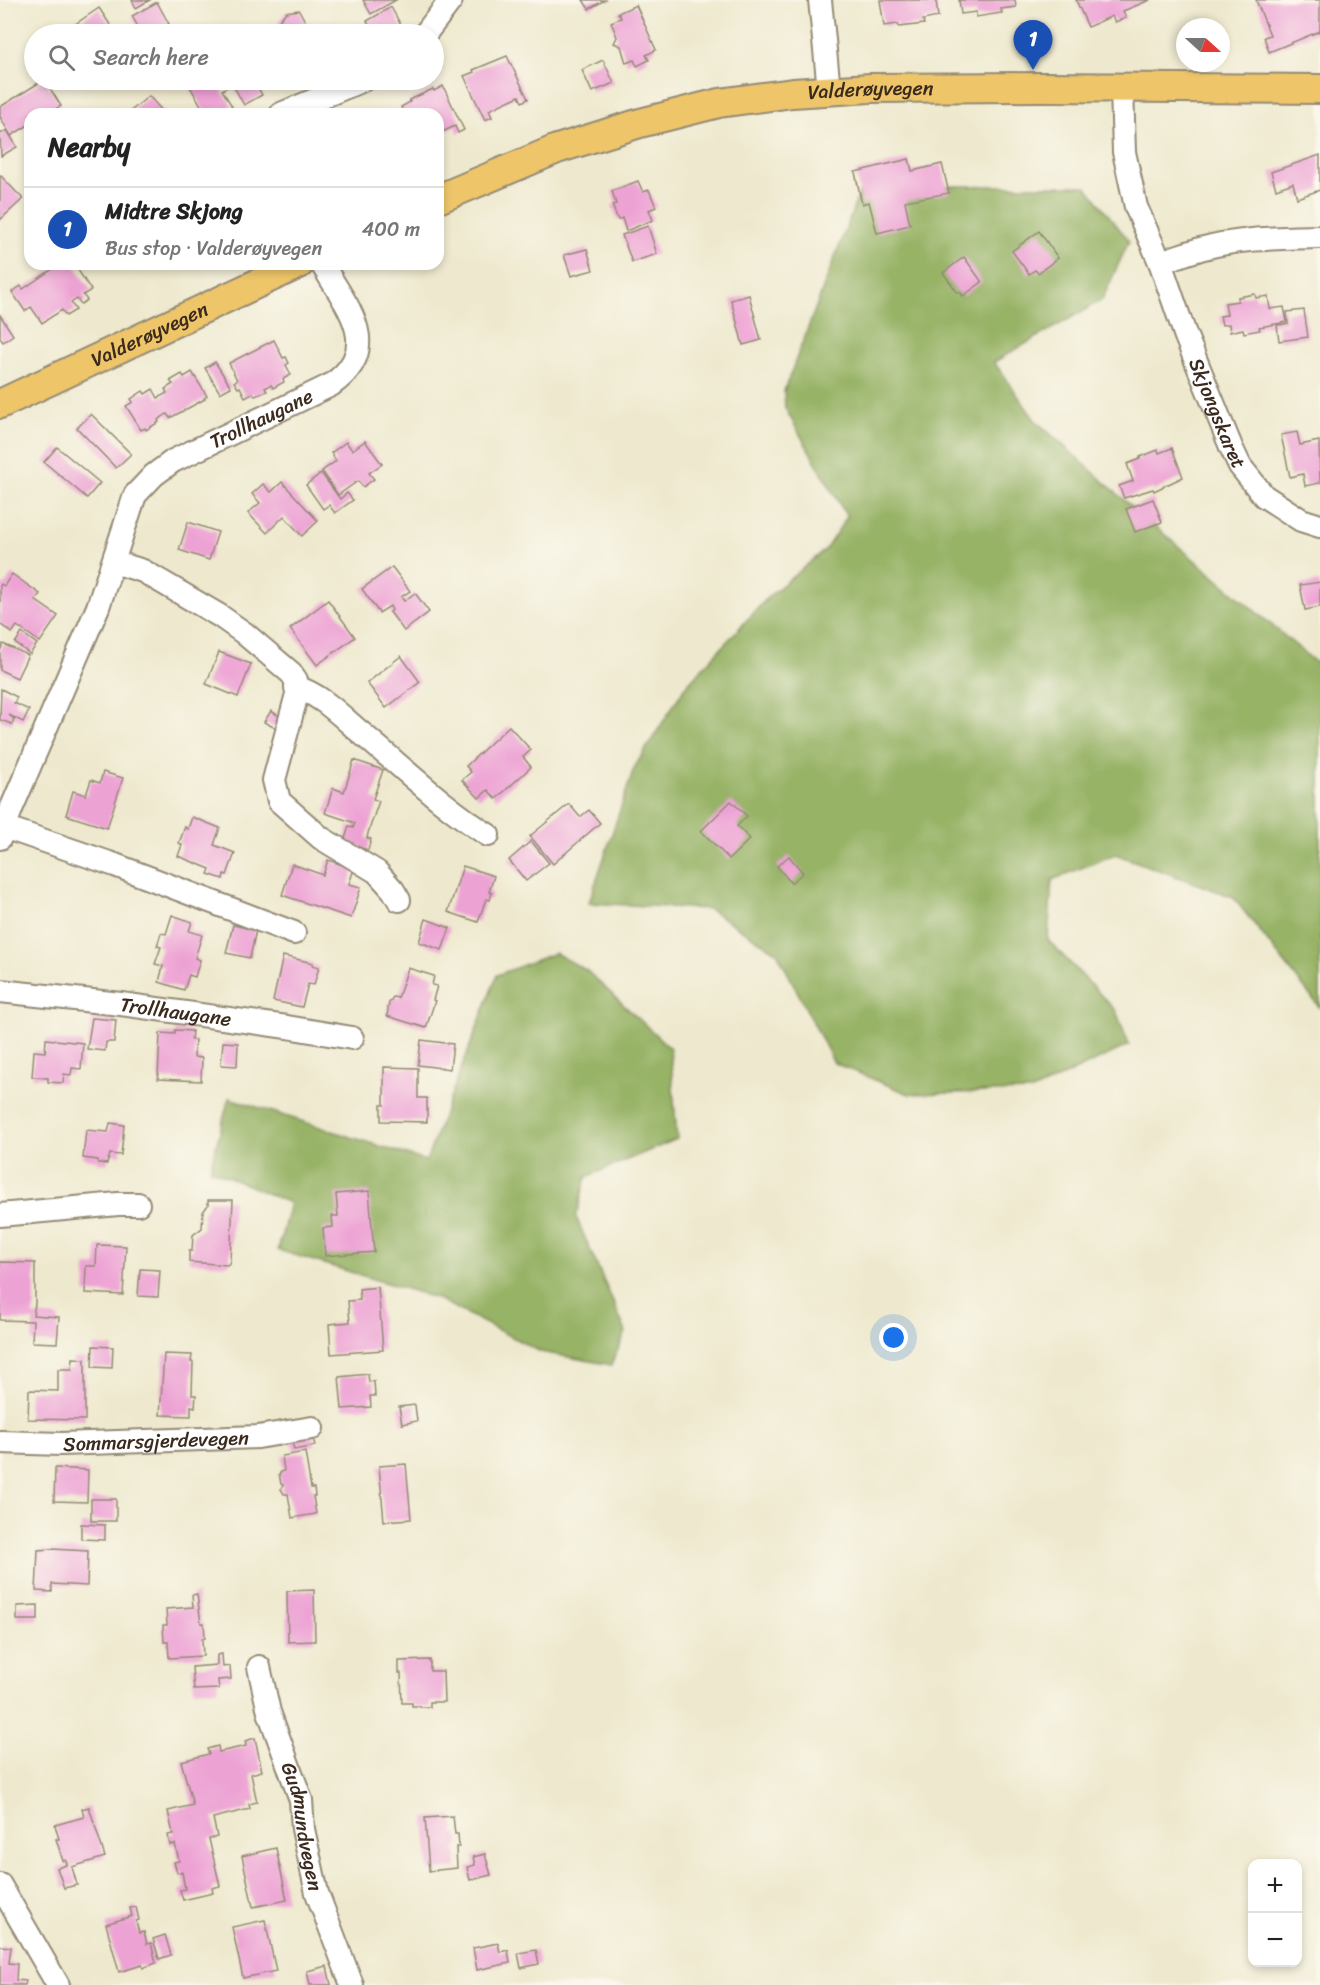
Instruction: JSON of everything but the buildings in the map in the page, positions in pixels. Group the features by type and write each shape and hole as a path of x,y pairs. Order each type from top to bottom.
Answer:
{"main road":[{"name":"Valderøyvegen","path":"444,196 557,149 640,123 719,103 829,90 1320,89"},
{"name":"Valderøyvegen","path":"0,404 286,270"}],"street":[{"path":"433,24 451,0"},
{"path":"820,0 829,90"},
{"name":"Skjongskaret","path":"1122,88 1124,152 1136,207 1160,262 1185,334 1240,466 1264,496 1300,520 1320,526"},
{"path":"295,108 339,90"},
{"path":"1160,262 1200,249 1225,244 1252,240 1320,237"},
{"name":"Trollhaugane","path":"294,933 116,866 2,833 98,607 135,495 154,475 173,461 331,385 344,377 352,367 359,343 358,330 325,270"},
{"path":"114,562 152,575 226,621 244,633 291,673 296,680 297,694 274,780 276,795 285,808 321,838 377,872 399,900"},
{"path":"296,687 309,692 330,707 488,836"},
{"name":"Trollhaugane","path":"0,990 121,1004 352,1038"},
{"path":"0,1215 138,1204"},
{"name":"Sommarsgjerdevegen","path":"0,1442 61,1444 258,1437 312,1428"},
{"name":"Gudmundvegen","path":"259,1667 269,1712 301,1800 303,1829 317,1893 352,1985"},
{"path":"0,1885 58,1985"}],"green space":[{"path":"862,186 1086,186 1129,241 1102,300 994,362 1035,420 1132,507 1320,666 1320,1008 1233,897 1115,854 1052,880 1048,940 1116,1011 1129,1045 1032,1091 909,1094 834,1063 777,952 709,909 589,903 634,768 685,687 769,596 825,550 847,517 785,408 784,391"},
{"path":"555,953 586,970 670,1048 677,1139 586,1177 576,1217 626,1332 611,1365 541,1352 436,1298 278,1250 290,1203 210,1169 229,1098 426,1161 497,975"}],"place":[{"name":"Midtre Skjong","path":"1033,70"}]}
